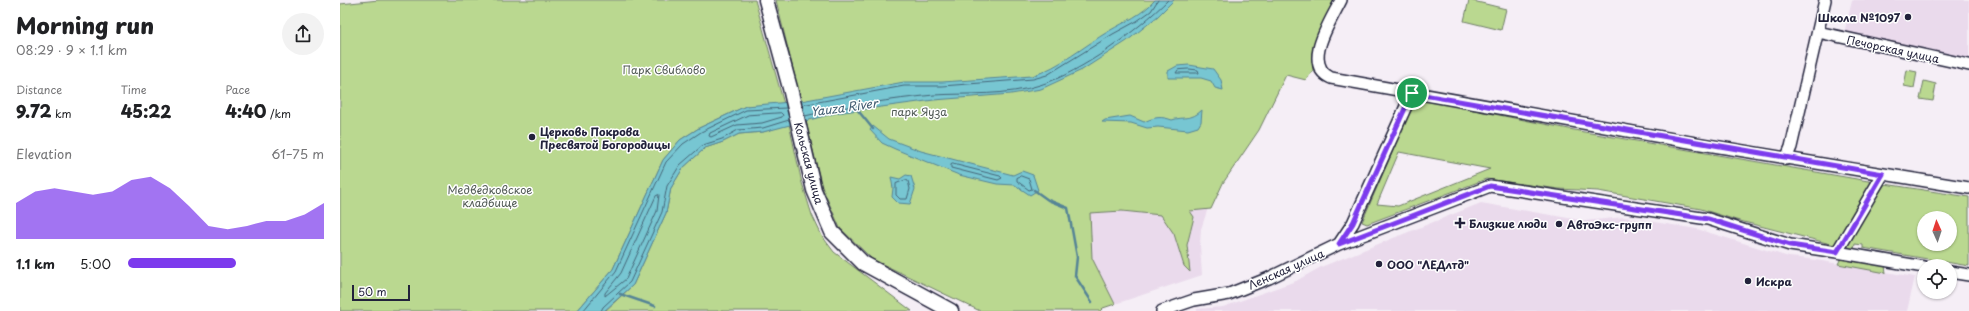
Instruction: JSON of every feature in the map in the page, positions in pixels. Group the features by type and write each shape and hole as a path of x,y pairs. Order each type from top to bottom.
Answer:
{"main road":[{"name":"Кольская улица","path":"766,0 790,88 814,190 832,232 839,241 863,264 951,311"}],"street":[{"path":"1341,0 1319,49 1317,63 1320,70 1331,78 1786,159 1969,188"},
{"path":"1786,159 1825,0"},
{"name":"Печорская улица","path":"1818,32 1969,65"},
{"path":"1339,244 1353,223 1412,93"},
{"path":"1837,252 1883,174"},
{"name":"Ленская улица","path":"1162,311 1194,300 1229,294 1269,278 1339,244 1490,186 1708,219 1790,245 1917,266"},
{"path":"1957,273 1969,275"}],"shaded area":[{"name":"Школа №1097","path":"1969,0 1969,59 1844,33 1852,1"},
{"path":"1481,203 1585,221 1624,217 1697,229 1789,257 1810,259 1915,277 1907,311 1197,311 1197,309 1223,307 1296,281 1321,267"},
{"path":"1208,208 1201,229 1200,245 1202,275 1115,304 1092,258 1090,213 1122,211 1164,215"}],"green space":[{"name":"Парк Свиблово","path":"379,0 755,0 784,104 746,106 699,128 680,140 663,160 613,269 577,311 340,311 340,4"},
{"name":"парк Яуза","path":"776,0 1336,0 1312,53 1313,71 1306,80 1286,75 1259,130 1223,183 1211,209 1190,211 1194,217 1187,245 1190,272 1184,266 1174,234 1161,215 1122,211 1090,213 1092,258 1115,304 1103,308 1100,311 980,311 872,259 840,228 822,187"},
{"path":"1469,0 1506,9 1501,30 1464,21"},
{"path":"1907,70 1917,72 1914,88 1904,86"},
{"path":"1924,81 1936,84 1933,101 1920,99"},
{"path":"1424,100 1584,132 1874,182 1835,245 1736,220 1701,209 1598,191 1559,189 1486,179 1367,224 1362,222 1413,104","holes":["1399,152 1490,169 1398,206 1377,204"]},
{"path":"789,124 802,183 812,215 822,236 834,252 912,311 605,311 633,285 666,213 671,188 683,168 705,148 723,142 739,134 763,132"},
{"path":"1885,184 1969,197 1969,266 1957,264 1957,259 1928,259 1863,248 1863,245 1855,244 1854,250 1848,248 1846,242"},
{"path":"1841,258 1885,265 1886,273 1838,264"}],"water":[{"name":"Yauza River","path":"1155,0 1174,0 1158,16 1127,41 1082,70 1041,89 1011,94 934,100 836,113 763,132 739,134 723,142 705,148 683,168 671,188 666,213 633,285 604,311 577,311 613,269 663,160 680,140 699,128 746,106 801,101 904,82 942,82 1032,76 1062,62 1109,31 1139,14"},
{"path":"1189,65 1213,69 1221,80 1223,90 1215,88 1211,81 1201,78 1168,78 1168,71 1177,66"},
{"path":"1202,110 1201,122 1198,127 1188,130 1158,127 1147,128 1131,123 1102,122 1105,120 1130,116 1144,122 1158,118 1172,120 1194,116"},
{"path":"873,126 889,139 921,151 1013,175 1022,171 1033,175 1038,190 1030,195 1015,185 997,184 959,175 882,143 870,130"},
{"path":"906,175 911,176 915,189 910,204 898,203 892,197 893,188 891,177 900,179"}],"waterway":[{"name":"Yauza River","path":"856,108 873,129"},
{"path":"1034,190 1048,200 1068,208 1077,257 1075,276 1092,302"},
{"path":"620,294 655,306"}],"place":[{"name":"Школа №1097","path":"1908,17"},
{"name":"Церковь Покрова Пресвятой Богородицы","path":"532,137"},
{"name":"Близкие люди","path":"1460,223"},
{"name":"АвтоЭкс-групп","path":"1559,224"},
{"name":"ООО \"ЛЕДлтд\"","path":"1379,264"},
{"name":"Искра","path":"1748,281"}],"route":[{"path":"1412,93 1786,159 1883,174 1837,252 1790,245 1708,219 1490,186 1339,244 1353,223 1412,93"}],"park label":[{"name":"Медведковское кладбище","path":"490,195"}]}
